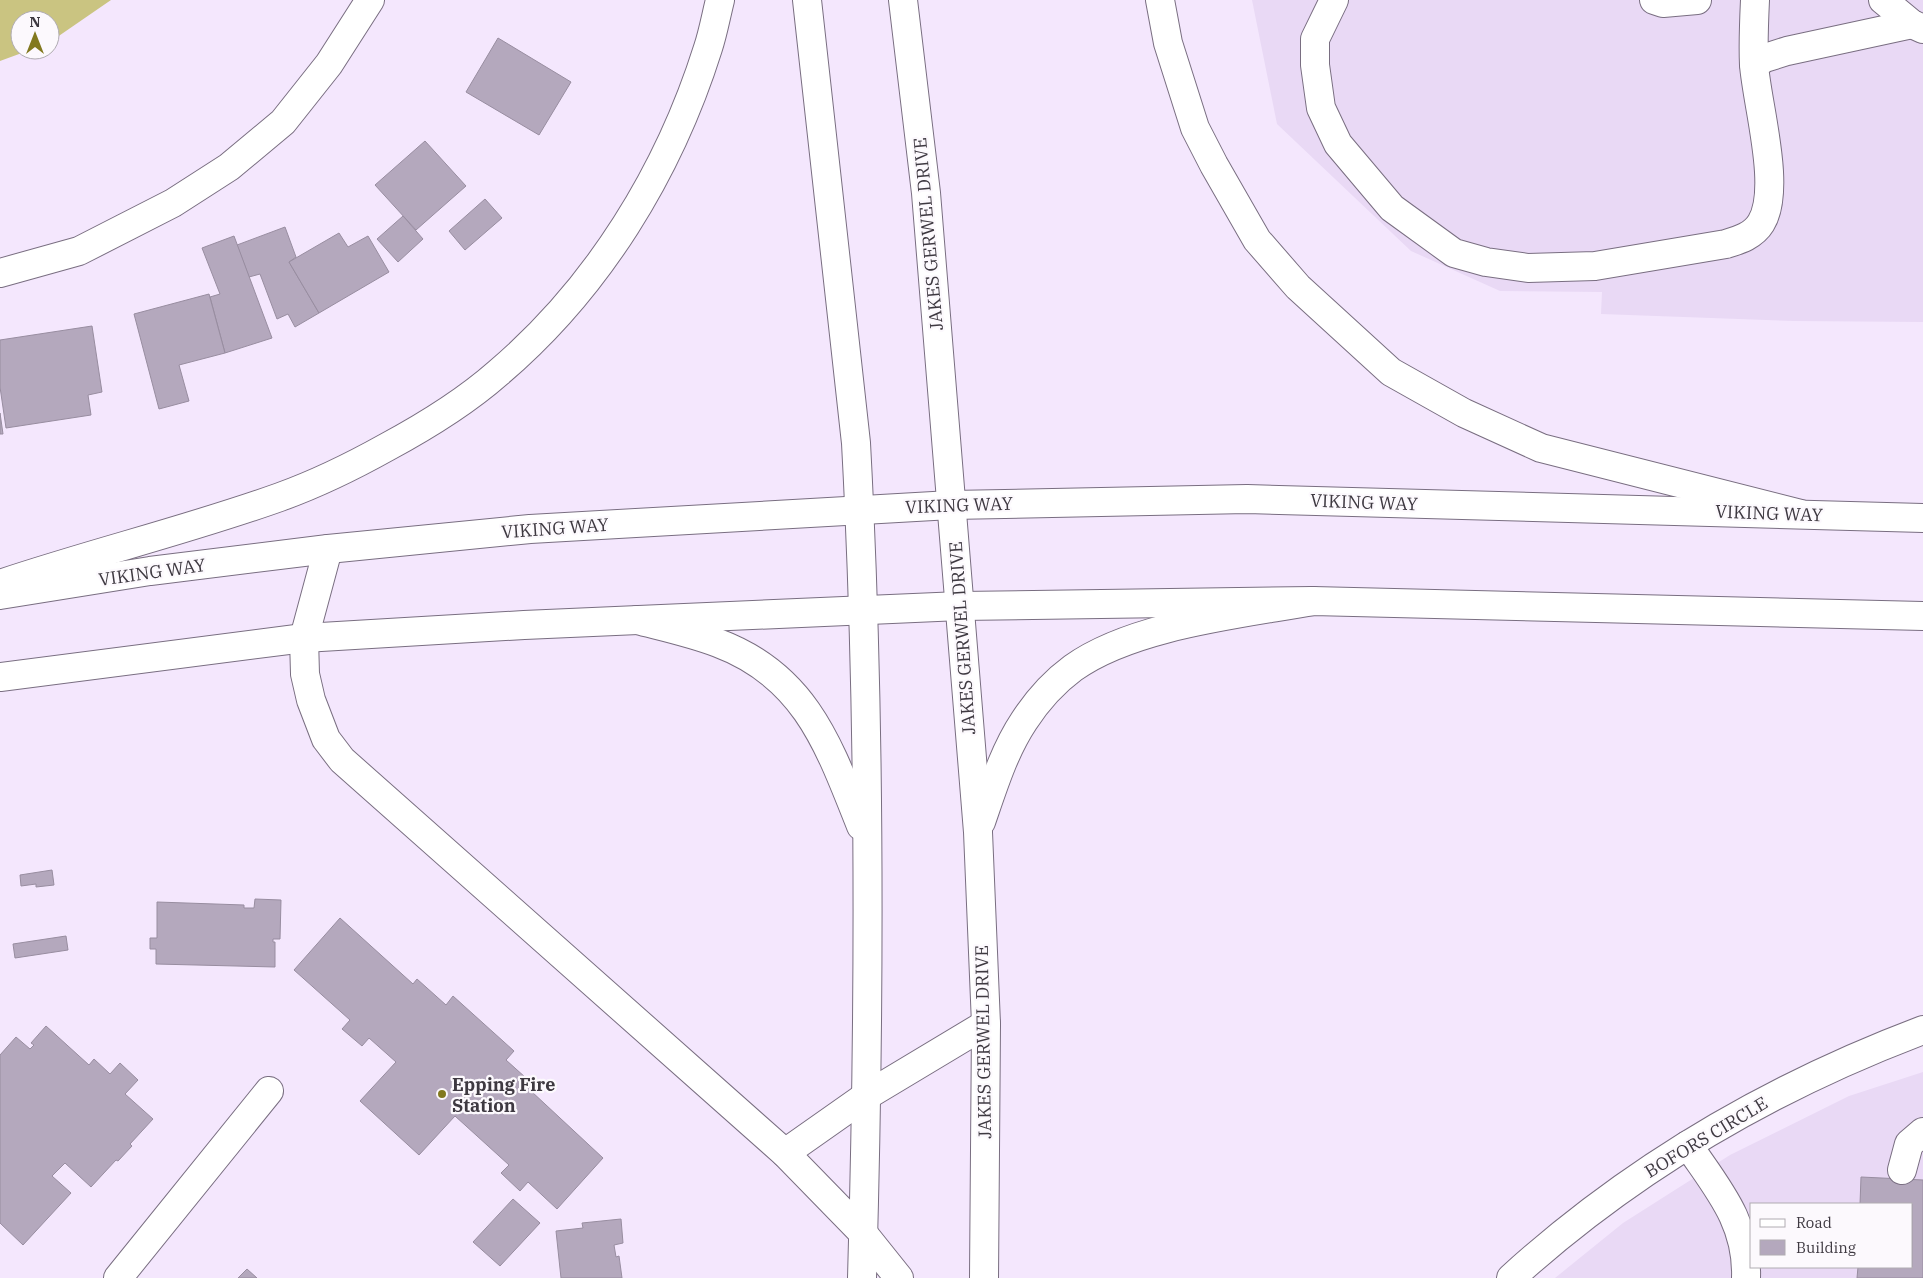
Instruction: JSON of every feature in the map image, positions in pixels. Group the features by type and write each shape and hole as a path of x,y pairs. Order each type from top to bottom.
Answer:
{"main road":[{"path":"0,273 80,251 173,203 229,167 283,122 329,64 370,0"},
{"path":"0,584 281,497 365,460 433,421 499,373 554,319 579,291 629,220 650,186 690,101 709,45 720,0"},
{"path":"807,0 856,443 860,510 867,842 866,1096 862,1278"},
{"name":"JAKES GERWEL DRIVE","path":"904,0 926,192 978,832 986,1024 984,1278"},
{"path":"1160,0 1168,43 1195,128 1214,165 1258,240 1298,286 1391,372 1464,413 1541,448 1801,514"},
{"path":"1334,0 1315,39 1315,65 1321,108 1338,144 1392,208 1454,253 1486,262 1528,268 1595,266 1726,244 1744,239 1761,224 1766,212 1770,182 1754,64 1755,0"},
{"path":"1654,0 1663,3 1697,0"},
{"path":"1883,1 1918,26"},
{"path":"1754,64 1786,51 1918,26"},
{"name":"VIKING WAY","path":"0,595 150,571 328,549 530,529 952,505 1247,499 1923,518"},
{"path":"328,549 304,638 305,674 311,700 326,739 342,760 785,1153 863,1232 900,1278"},
{"path":"978,832 993,785 1009,747 1024,721 1050,688 1077,665 1114,646 1164,630 1313,602"},
{"path":"0,678 304,638 524,624 960,606 1313,602 1923,616"},
{"path":"637,620 696,636 731,648 752,658 791,690 821,733 867,842"},
{"path":"785,1153 866,1096 986,1024"},
{"name":"BOFORS CIRCLE","path":"1511,1278 1592,1212 1688,1144 1820,1073 1923,1030"},
{"path":"118,1278 269,1090"},
{"path":"1902,1170 1909,1144 1923,1132"},
{"path":"1688,1144 1734,1214 1743,1239 1747,1264 1746,1278"}],"shaded area":[{"path":"0,0 111,0 60,35 60,10 10,10 10,57 0,61"},
{"path":"1252,0 1923,0 1923,322 1794,321 1601,314 1602,292 1500,291 1411,251 1277,124"},
{"path":"1923,1072 1923,1278 1555,1278 1623,1223 1730,1155 1849,1096"}],"building":[{"path":"498,38 571,82 539,135 466,92"},
{"path":"425,141 466,186 416,230 375,185"},
{"path":"485,199 502,218 465,250 449,231"},
{"path":"403,216 423,239 398,262 377,239"},
{"path":"285,227 296,257 289,262 319,313 295,327 288,314 277,319 260,274 249,277 237,245"},
{"path":"339,233 348,247 368,236 389,272 319,313 289,262"},
{"path":"234,236 272,338 225,353 210,297 220,294 202,248"},
{"path":"209,294 225,353 179,365 189,401 159,409 134,314"},
{"path":"92,326 102,392 88,395 91,415 6,428 0,387 0,340"},
{"path":"0,413 3,434 0,434"},
{"path":"52,870 54,885 36,887 36,884 21,886 20,875"},
{"path":"255,899 281,900 280,939 273,939 273,942 275,942 275,967 156,964 156,949 150,949 150,938 157,938 157,902 244,905 244,908 254,908"},
{"path":"340,918 413,984 417,979 446,1005 453,996 514,1051 506,1060 535,1086 531,1091 603,1158 557,1209 528,1182 520,1191 501,1173 509,1165 455,1116 419,1155 360,1101 396,1062 369,1038 362,1046 342,1029 350,1020 294,970"},
{"path":"66,936 68,950 15,958 13,944"},
{"path":"46,1026 89,1065 94,1059 110,1074 120,1063 138,1080 125,1094 153,1119 130,1144 132,1146 91,1187 65,1163 52,1176 71,1193 23,1245 0,1223 0,1055 16,1037 30,1049 34,1045 31,1043"},
{"path":"1861,1177 1923,1180 1923,1278 1857,1278 1858,1268 1913,1268 1913,1203 1860,1203"},
{"path":"513,1199 540,1223 500,1266 473,1242"},
{"path":"621,1219 623,1243 614,1245 616,1257 619,1256 622,1278 561,1278 556,1231 583,1228 582,1223"},
{"path":"247,1269 257,1278 238,1278"}],"place":[{"name":"Epping Fire Station","path":"442,1094"}]}
